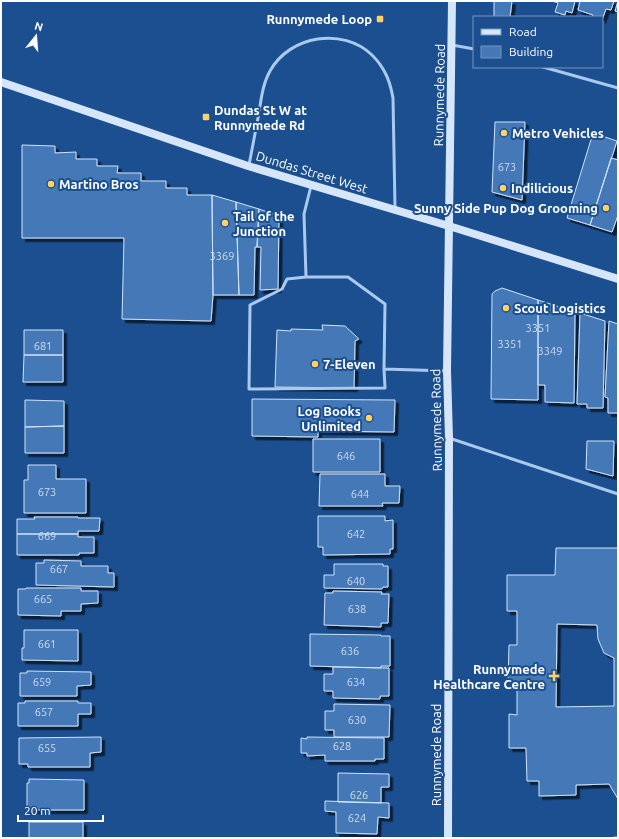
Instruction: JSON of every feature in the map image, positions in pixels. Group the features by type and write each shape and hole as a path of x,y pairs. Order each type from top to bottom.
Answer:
{"street":[{"name":"Runnymede Road","path":"448,838 449,438 447,371 452,1"},
{"name":"Dundas Street West","path":"1,82 248,166 449,226 618,280"}],"lane":[{"path":"248,166 264,85 271,70 281,56 294,47 309,40 326,37 343,39 358,45 372,55 382,67 390,82 393,98 395,210"},
{"path":"452,45 473,49"},
{"path":"547,68 618,88"},
{"path":"306,277 304,214 311,185"},
{"path":"306,277 348,277 385,304 384,388 248,389 250,305 282,289 288,279 306,277"},
{"path":"384,369 447,371"},
{"path":"449,438 618,494"}],"building":[{"path":"494,1 512,1 510,16 494,16"},
{"path":"552,1 575,1 572,13 566,11 565,15 555,12 558,3"},
{"path":"580,1 614,1 611,10 606,9 603,17 603,16 592,16 578,10"},
{"path":"618,1 618,12 615,11"},
{"path":"495,122 525,122 522,200 492,192"},
{"path":"593,133 617,141 590,225 567,218"},
{"path":"22,145 55,146 55,153 76,152 76,159 97,159 97,166 118,166 117,173 141,173 141,181 166,181 166,188 187,188 187,195 212,195 213,295 211,321 122,319 124,238 22,238"},
{"path":"611,158 618,160 618,215 612,232 590,225"},
{"path":"212,195 236,202 239,295 213,295"},
{"path":"236,202 259,209 257,247 255,247 254,295 239,295"},
{"path":"259,209 279,216 278,289 260,290 261,247 257,247"},
{"path":"502,288 538,300 538,400 491,399 492,294"},
{"path":"538,300 575,312 574,403 545,402 545,385 538,385"},
{"path":"580,313 605,321 603,408 587,408 587,404 577,404"},
{"path":"609,321 618,324 618,413 608,413 608,398 605,397"},
{"name":"7-Eleven","path":"322,325 345,326 359,339 355,341 354,388 275,387 277,330 323,330"},
{"path":"24,330 63,330 63,355 24,355"},
{"path":"24,355 63,355 63,382 23,382"},
{"path":"252,399 395,400 394,432 318,431 318,437 252,436"},
{"path":"25,400 64,401 64,426 25,427"},
{"path":"64,426 64,453 25,453 25,427"},
{"path":"313,439 380,439 380,472 313,472"},
{"path":"587,441 614,441 613,476 586,469"},
{"path":"28,465 56,465 56,479 86,479 86,513 24,513 24,480 28,480"},
{"path":"320,474 385,474 385,486 400,486 399,503 382,503 383,506 319,506"},
{"path":"318,516 385,516 385,521 393,520 393,549 390,549 390,554 323,555 323,547 318,547"},
{"path":"34,517 100,518 99,531 78,531 78,534 17,534 17,519 35,519"},
{"path":"17,534 78,534 78,537 94,537 94,553 79,553 79,555 17,555"},
{"name":"Runnymede Healthcare Centre","path":"556,548 618,548 618,799 609,784 576,785 576,795 539,796 539,781 527,781 526,748 509,748 509,714 517,715 517,682 508,682 509,645 517,645 517,611 507,611 507,575 555,575","holes":["557,624 597,625 598,639 604,653 614,658 614,706 556,707"]},
{"path":"44,560 81,561 81,566 108,566 108,573 114,573 114,587 36,585 36,563 44,563"},
{"path":"334,564 383,564 383,566 388,566 388,587 383,587 382,589 324,588 324,575 334,575"},
{"path":"81,588 81,591 98,591 98,603 81,604 81,611 61,611 61,616 18,615 18,589"},
{"path":"333,591 382,592 381,594 389,594 388,623 381,623 381,627 324,625 325,593 333,593"},
{"path":"24,630 78,630 78,661 22,660"},
{"path":"310,634 390,636 390,666 381,666 381,668 310,666"},
{"path":"333,667 389,668 389,696 380,696 380,699 333,698 333,691 324,691 324,674 333,674"},
{"path":"27,671 91,672 91,685 77,686 77,696 20,696 20,673 27,673"},
{"path":"25,701 78,701 78,703 91,703 91,714 78,714 78,726 18,726 18,703 25,703"},
{"path":"334,704 390,705 389,737 334,737 334,730 325,730 325,711 334,711"},
{"path":"101,737 101,752 90,753 90,767 28,767 28,764 19,764 19,738"},
{"path":"307,737 384,738 384,759 375,759 375,761 325,761 325,755 307,756 307,753 301,753 301,738 307,739"},
{"path":"338,773 389,774 389,787 381,787 381,803 338,802"},
{"path":"29,779 84,780 84,810 27,810 27,783 29,783"},
{"path":"325,801 389,803 389,818 378,817 377,834 336,833 336,812 325,811"},
{"path":"29,822 83,822 83,838 29,838"}],"place":[{"name":"Runnymede Loop","path":"380,19"},
{"name":"Dundas St W at Runnymede Rd","path":"206,117"},
{"name":"Metro Vehicles","path":"504,133"},
{"name":"Martino Bros","path":"51,184"},
{"name":"Indilicious","path":"503,188"},
{"name":"Sunny Side Pup Dog Grooming","path":"606,208"},
{"name":"Tail of the Junction","path":"225,223"},
{"name":"Scout Logistics","path":"506,308"},
{"name":"7-Eleven","path":"315,364"},
{"name":"Log Books Unlimited","path":"369,418"},
{"name":"Runnymede Healthcare Centre","path":"554,676"}]}
